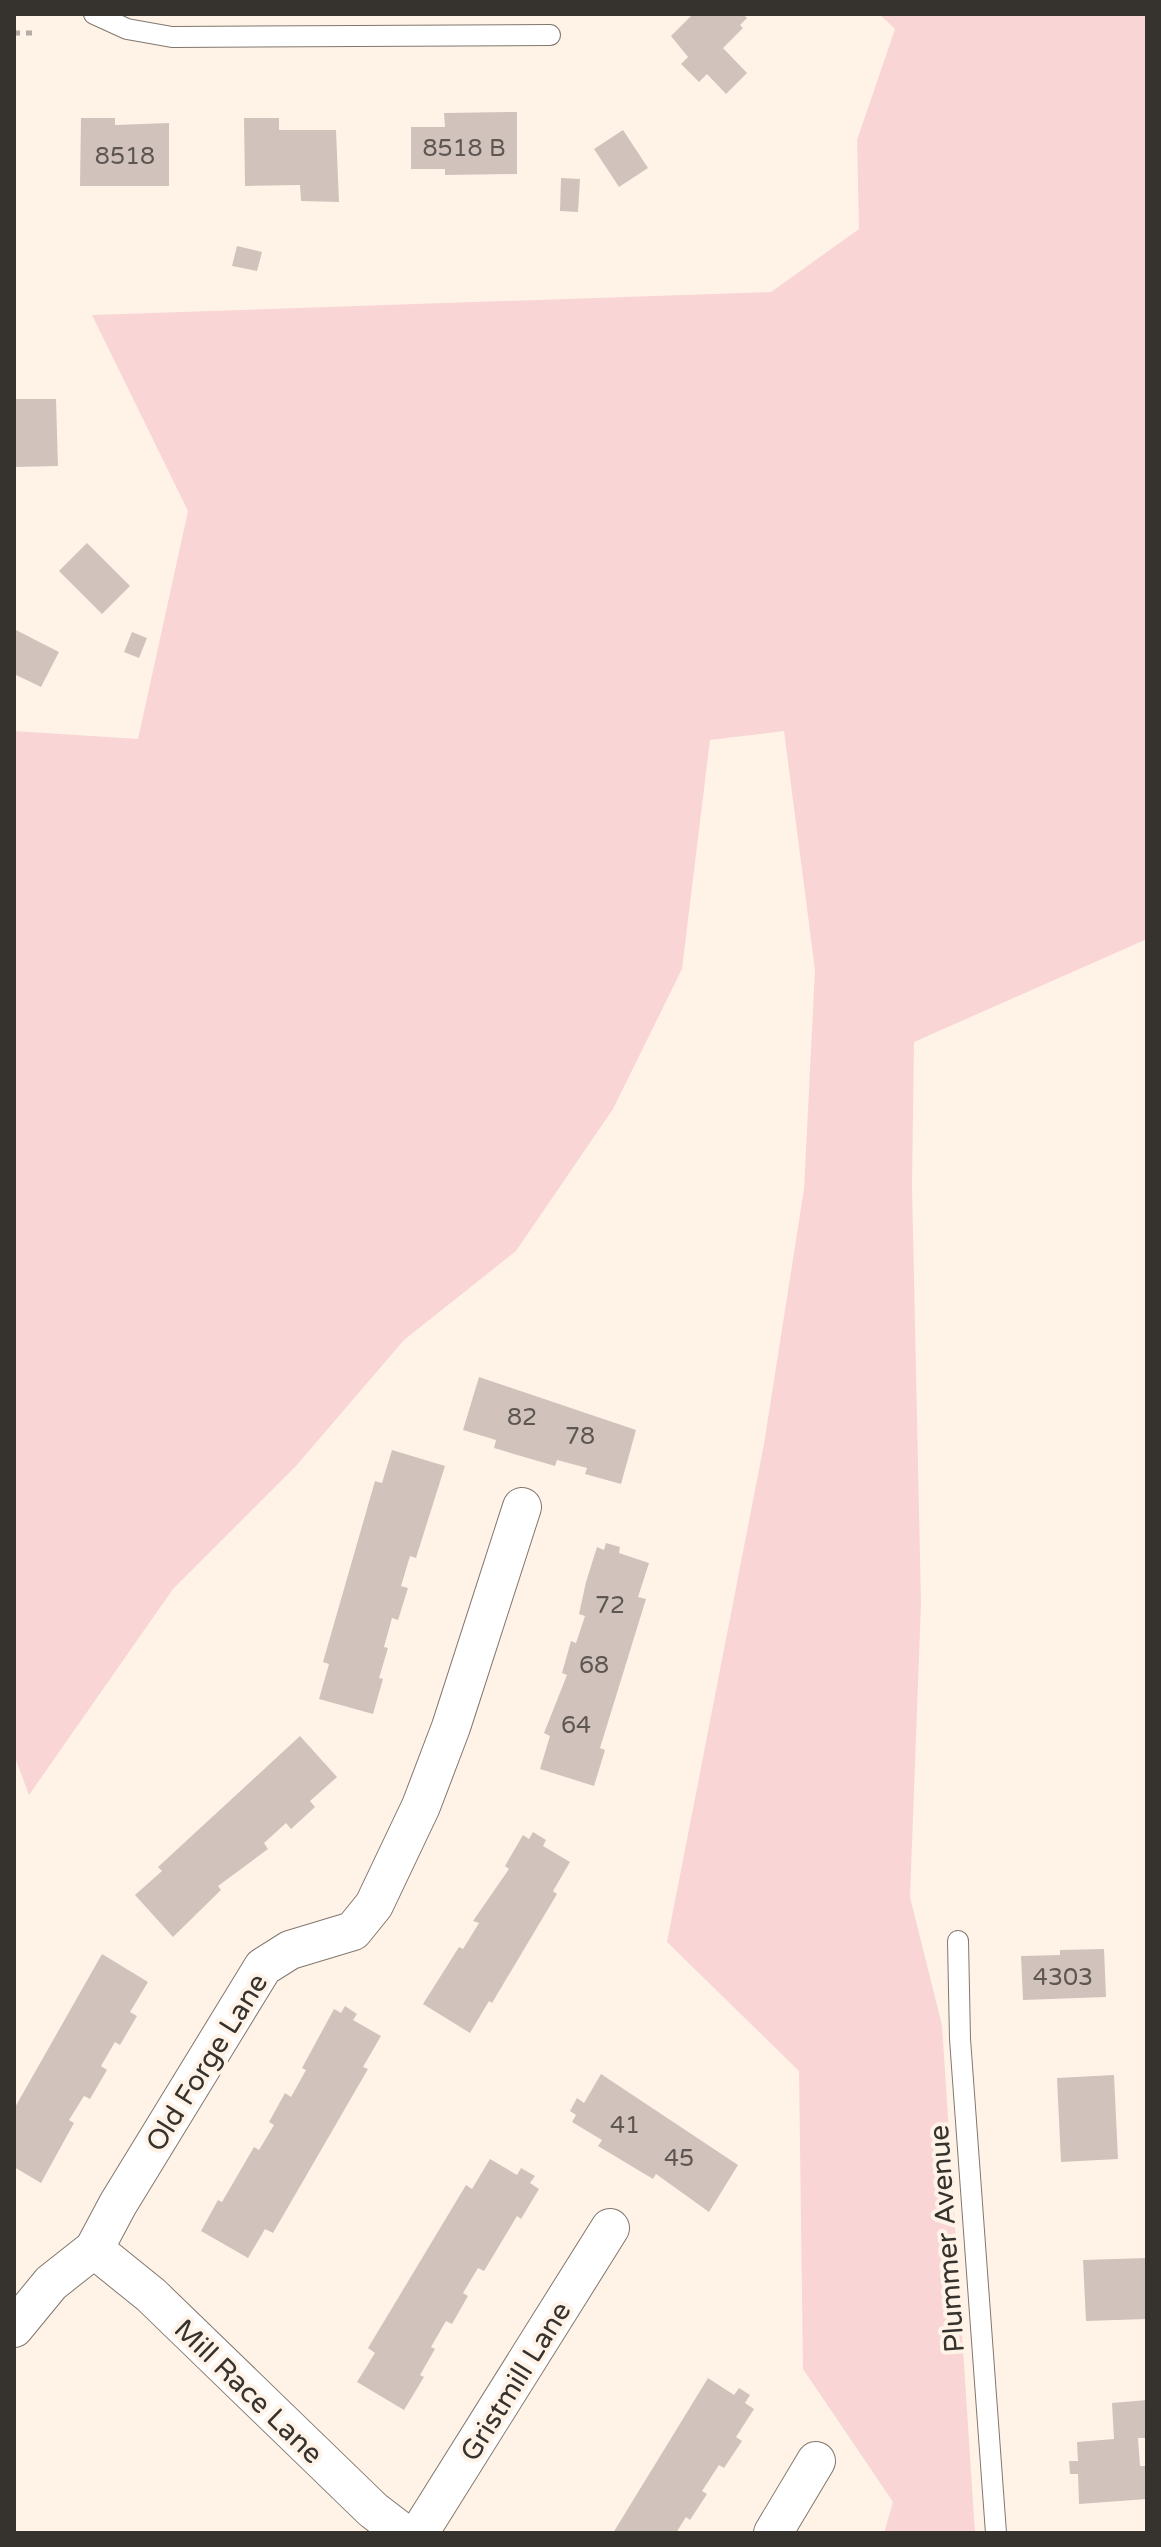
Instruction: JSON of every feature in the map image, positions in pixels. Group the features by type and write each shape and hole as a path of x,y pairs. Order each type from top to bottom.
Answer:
{"street":[{"name":"Old Forge Lane","path":"14,2328 51,2283 94,2249 118,2204 263,1967 290,1950 353,1931 374,1905 421,1806 441,1754 522,1507"},
{"name":"Gristmill Lane","path":"419,2533 610,2228"},
{"name":"Mill Race Lane","path":"94,2249 151,2295 373,2510 403,2533"},
{"path":"773,2533 816,2461"}],"lane":[{"path":"94,14 127,29 172,37 550,35"},
{"name":"Plummer Avenue","path":"958,1941 960,2039 996,2533"}],"path":[{"path":"14,33 38,33"}],"shaded area":[{"path":"879,14 1147,14 1147,939 914,1042 912,1185 921,1604 910,1897 942,2025 975,2533 884,2533 893,2502 803,2369 799,2071 667,1942 764,1444 804,1189 815,970 784,731 710,740 682,969 613,1109 516,1251 404,1340 296,1466 173,1589 29,1795 14,1755 14,731 138,739 188,511 92,315 771,292 859,229 857,140 895,29"}],"building":[{"path":"693,14 743,14 747,18 740,25 743,28 723,48 747,73 726,94 707,74 699,82 681,64 688,57 671,36"},
{"path":"517,112 517,174 445,175 445,169 411,169 411,127 445,127 444,113"},
{"path":"81,118 115,118 115,125 169,123 169,186 80,186"},
{"path":"244,118 279,118 279,130 336,130 339,202 301,201 300,185 245,186"},
{"path":"623,130 648,168 619,187 594,149"},
{"path":"561,178 580,179 578,212 560,211"},
{"path":"237,246 262,252 257,271 232,266"},
{"path":"14,399 56,399 58,466 14,467"},
{"path":"87,543 130,586 102,614 59,571"},
{"path":"14,629 59,652 41,687 14,674"},
{"path":"132,632 147,638 139,658 124,652"},
{"path":"479,1377 636,1430 621,1484 585,1474 587,1468 557,1460 555,1466 494,1448 496,1440 463,1430"},
{"path":"392,1450 445,1466 416,1558 410,1556 401,1586 408,1588 398,1620 392,1618 384,1647 388,1648 379,1678 383,1679 373,1714 319,1699 329,1664 323,1662 375,1481 382,1483"},
{"path":"606,1543 620,1547 619,1553 649,1563 638,1597 646,1599 600,1748 605,1750 594,1786 540,1769 550,1736 544,1733 567,1675 562,1673 571,1641 576,1643 585,1616 579,1614 586,1582 597,1547 604,1550"},
{"path":"300,1736 337,1777 310,1801 315,1807 291,1829 286,1823 264,1843 268,1849 218,1886 221,1890 173,1937 135,1895 162,1871 158,1867"},
{"path":"533,1832 546,1840 543,1846 570,1862 553,1891 557,1894 492,2003 489,2001 470,2033 423,2004 459,1947 463,1949 479,1923 473,1921 509,1869 505,1866 523,1835 529,1839"},
{"path":"1104,1949 1106,1997 1023,2000 1021,1956 1060,1955 1060,1950"},
{"path":"102,1954 148,1982 130,2012 137,2016 120,2045 115,2042 101,2066 107,2070 90,2099 84,2096 69,2120 74,2123 41,2183 14,2167 14,2109"},
{"path":"345,2006 357,2014 353,2020 381,2036 363,2067 368,2069 273,2233 265,2229 248,2258 201,2231 254,2147 259,2150 274,2125 269,2122 285,2093 291,2097 306,2070 302,2068 334,2009 341,2013"},
{"path":"601,2074 738,2165 709,2212 656,2174 653,2179 598,2146 602,2140 572,2122 576,2115 570,2111 577,2098 584,2103"},
{"path":"1114,2075 1118,2159 1061,2162 1057,2078"},
{"path":"490,2159 517,2175 521,2168 535,2176 530,2183 539,2189 521,2219 517,2216 484,2271 478,2268 463,2293 468,2296 452,2324 446,2321 431,2347 435,2349 420,2375 424,2377 404,2410 357,2382 375,2353 368,2348 466,2185 472,2189"},
{"path":"1146,2258 1147,2319 1086,2321 1083,2260"},
{"path":"708,2378 734,2395 739,2388 750,2395 745,2403 754,2409 736,2437 742,2441 724,2468 719,2465 702,2491 707,2494 690,2520 686,2517 676,2533 613,2533"},
{"path":"1147,2400 1147,2438 1138,2438 1140,2466 1147,2466 1147,2499 1079,2504 1078,2474 1070,2474 1069,2461 1078,2461 1077,2442 1114,2439 1112,2403"}]}
